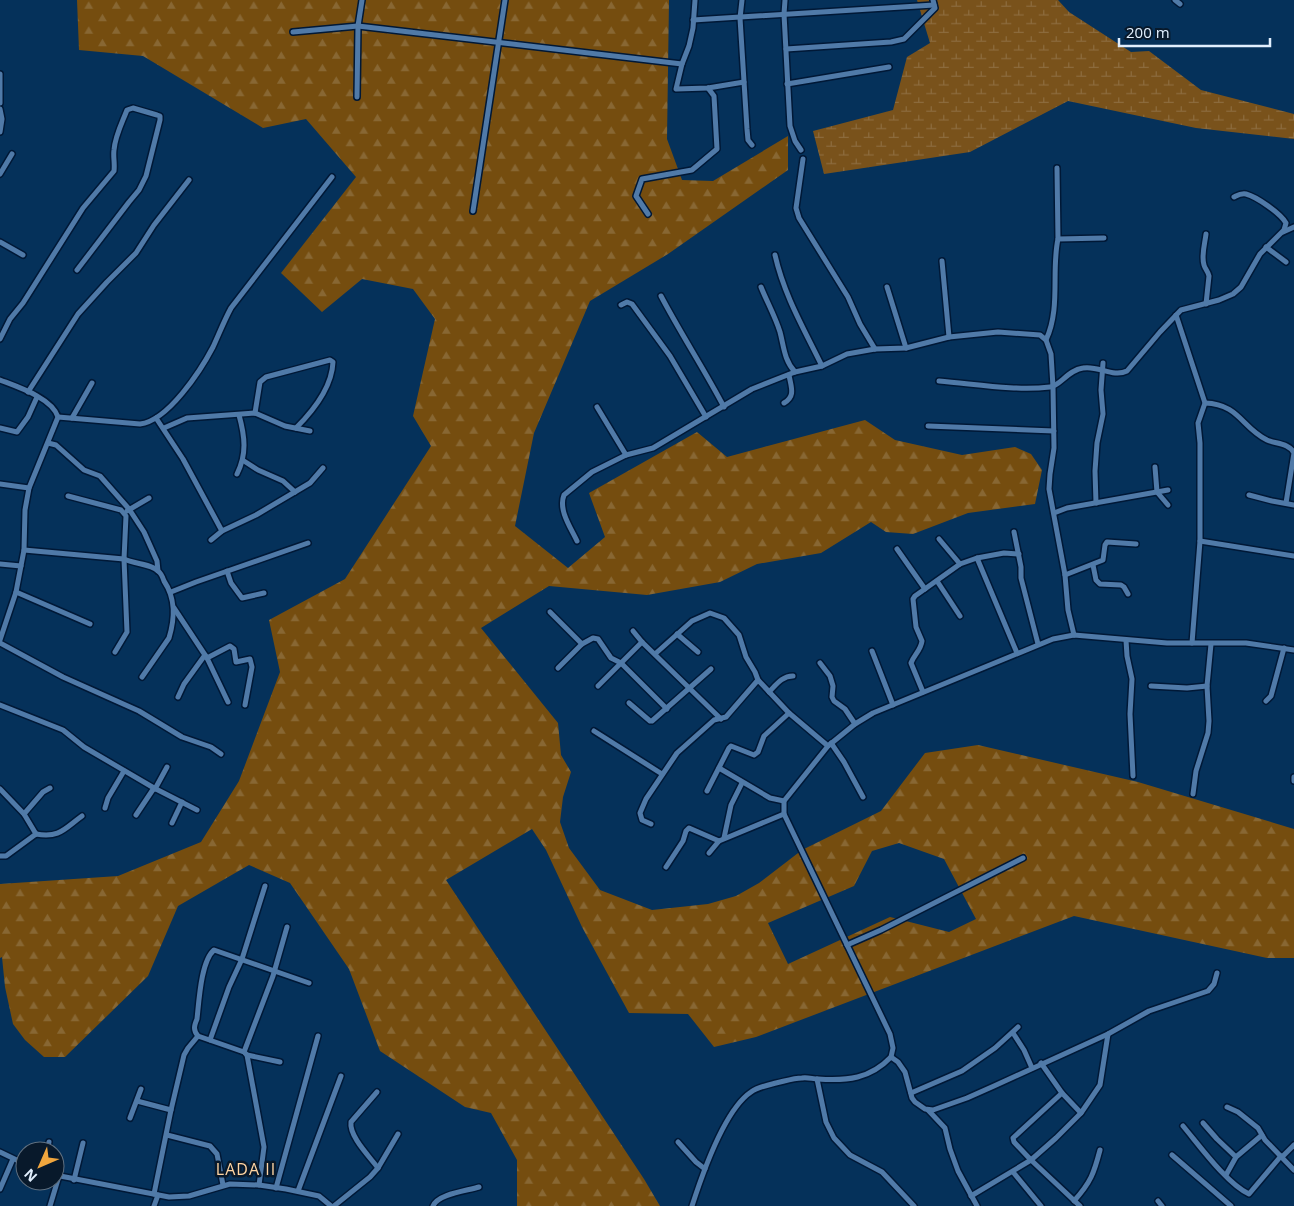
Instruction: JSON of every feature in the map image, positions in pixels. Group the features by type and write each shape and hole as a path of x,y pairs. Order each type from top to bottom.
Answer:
{"street":[{"path":"357,97 358,26 362,0"},
{"path":"473,211 506,0"},
{"path":"695,0 693,28 676,89 708,88 744,82"},
{"path":"742,0 740,18 744,82 748,140 752,145"},
{"path":"785,0 787,84 792,132 801,150"},
{"path":"693,20 740,18 934,2 935,8 904,39 891,42 786,49"},
{"path":"293,32 358,26 682,64"},
{"path":"787,84 889,67"},
{"path":"0,74 0,103"},
{"path":"648,214 636,196 642,179 692,170 717,148 714,96 708,88"},
{"path":"0,339 10,319 83,208 114,170 113,151 117,134 127,110 133,108 157,114 160,116 160,120 146,176 140,190 77,270"},
{"path":"0,109 2,119 0,132"},
{"path":"0,174 12,154"},
{"path":"803,159 796,208 799,218 848,297 860,324 875,349"},
{"path":"1046,340 1050,331 1055,293 1058,239 1056,168"},
{"path":"58,417 140,424 148,423 156,418 184,391 213,346 218,331 231,308 332,177"},
{"path":"28,392 78,314 136,253 154,225 190,180"},
{"path":"939,381 1000,388 1053,387 1074,370 1084,367 1095,367 1121,374 1127,371 1181,310 1206,304 1233,294 1241,287 1260,254 1286,227 1282,216 1247,194 1234,196"},
{"path":"1278,235 1294,228"},
{"path":"1206,234 1203,261 1209,276 1206,304"},
{"path":"1058,239 1104,238"},
{"path":"0,242 23,255"},
{"path":"1266,247 1286,262"},
{"path":"775,256 788,298 822,366"},
{"path":"942,261 949,337"},
{"path":"761,287 780,331 784,354 789,366 795,372"},
{"path":"887,287 906,348"},
{"path":"661,296 724,407"},
{"path":"621,305 627,302 632,304 670,356 706,417"},
{"path":"1176,315 1205,403 1198,423 1200,443 1200,541 1192,644"},
{"path":"577,541 562,507 564,495 592,472 626,455 653,448 752,389 795,372 822,366 847,354 875,349 906,348 949,337 998,332 1040,335 1046,340 1051,354 1054,448 1049,489 1066,575 1068,610 1074,634"},
{"path":"254,413 260,382 266,376 330,360 333,362 333,367 329,380 309,415 296,428"},
{"path":"1096,503 1095,472 1097,444 1103,414 1101,390 1103,363"},
{"path":"784,403 791,399 792,395 789,375"},
{"path":"0,380 38,397 56,411 58,417 29,488 25,510 24,550 21,566 16,592 0,641 63,677 139,711 182,736 210,747 221,754"},
{"path":"72,418 92,383"},
{"path":"0,428 17,432 28,417 38,397"},
{"path":"1205,403 1222,406 1244,420 1259,435 1292,449 1294,453 1286,503"},
{"path":"597,406 626,455"},
{"path":"164,428 187,418 254,413 285,426 310,431"},
{"path":"238,474 244,461 244,436 240,415"},
{"path":"156,418 164,428 222,531"},
{"path":"928,426 1054,431"},
{"path":"48,443 56,446 84,470 100,476 144,532 157,561 158,571"},
{"path":"244,461 258,470 283,481 295,492"},
{"path":"1155,467 1157,492 1168,505"},
{"path":"211,540 222,531 256,515 310,483 323,468"},
{"path":"0,484 29,488"},
{"path":"1054,513 1067,508 1168,490"},
{"path":"1249,495 1294,505"},
{"path":"68,496 127,511 149,498"},
{"path":"115,652 127,632 124,559 127,511"},
{"path":"1014,532 1019,554 1021,578 1038,644"},
{"path":"939,540 960,564"},
{"path":"1200,541 1294,556"},
{"path":"1066,575 1103,560 1105,545 1108,542 1136,544"},
{"path":"171,592 308,543"},
{"path":"897,549 925,589"},
{"path":"24,550 124,559 132,563 152,567 158,571 171,592 174,608 169,638 142,676"},
{"path":"923,692 911,663 912,659 920,651 922,641 916,627 913,599 915,596 960,564 977,558 1004,553 1019,554"},
{"path":"977,558 1017,653"},
{"path":"0,564 21,566"},
{"path":"1093,565 1097,582 1124,587 1128,594"},
{"path":"227,571 231,583 242,598 245,599 264,593"},
{"path":"937,581 960,616"},
{"path":"16,592 90,624"},
{"path":"174,608 206,657 228,702"},
{"path":"550,612 582,644"},
{"path":"655,654 692,620 710,613 724,618 739,635 746,657 756,672 758,680 789,713 830,745 844,762 863,797"},
{"path":"633,631 689,689 721,718"},
{"path":"677,634 698,652"},
{"path":"692,1206 705,1169 724,1128 737,1106 750,1092 771,1084 803,1077 817,1079 860,1078 873,1072 891,1057 893,1048 890,1034 784,814 784,801 830,745 855,724 873,713 1038,644 1074,634 1126,640 1192,644 1246,643 1294,650"},
{"path":"558,668 582,644 593,638 598,640 611,658 621,663 667,710"},
{"path":"1126,640 1132,679 1130,714 1133,776"},
{"path":"598,686 642,642"},
{"path":"1193,794 1196,771 1208,727 1211,644"},
{"path":"178,697 184,684 206,657 230,646 234,649 236,662 250,659 252,667 244,705"},
{"path":"1266,701 1271,696 1284,648"},
{"path":"872,650 893,705"},
{"path":"820,662 830,676 834,701 845,709 855,724"},
{"path":"629,704 650,721 655,720 711,668"},
{"path":"769,692 787,676 793,676"},
{"path":"651,824 642,820 640,813 646,799 677,752 714,720 726,717 758,680"},
{"path":"1151,686 1187,688 1208,686"},
{"path":"0,705 63,730 84,747 124,771 197,810"},
{"path":"707,791 731,746 754,754 758,752 764,736 789,713"},
{"path":"594,731 662,774"},
{"path":"136,816 167,766"},
{"path":"718,768 770,798 784,801"},
{"path":"105,808 108,798 124,771"},
{"path":"722,840 731,805 742,783"},
{"path":"24,814 50,788"},
{"path":"0,789 24,814 36,834"},
{"path":"172,823 182,802"},
{"path":"710,853 722,840 784,814"},
{"path":"0,856 6,856 36,834 48,836 57,834 82,816"},
{"path":"666,867 689,828 722,840"},
{"path":"847,945 881,930 1023,858"},
{"path":"210,1040 229,987 242,959 266,886"},
{"path":"259,1185 264,1148 246,1053 287,927"},
{"path":"280,1062 246,1053 198,1036 194,1031 204,970 210,953 214,950 220,950 309,983"},
{"path":"928,1110 967,1098 1108,1034 1148,1011 1208,991 1214,984 1217,973"},
{"path":"911,1093 962,1071 995,1048 1018,1027"},
{"path":"1013,1033 1024,1050 1032,1068"},
{"path":"971,1196 1031,1160 1081,1113 1100,1085 1108,1034"},
{"path":"154,1206 171,1110 184,1055 198,1036"},
{"path":"276,1188 318,1036"},
{"path":"891,1057 902,1067 915,1102 928,1110 945,1128 958,1172 976,1206"},
{"path":"1041,1064 1062,1093 1081,1113"},
{"path":"298,1191 341,1076"},
{"path":"817,1079 826,1122 834,1138 850,1155 882,1172 914,1206"},
{"path":"130,1118 141,1089"},
{"path":"377,1092 350,1122 350,1129 352,1135 378,1168"},
{"path":"1062,1093 1013,1138 1014,1142 1031,1160 1080,1206"},
{"path":"137,1101 171,1110"},
{"path":"1227,1107 1238,1112 1258,1128 1262,1135 1294,1170"},
{"path":"1203,1123 1216,1139 1236,1157"},
{"path":"1183,1126 1226,1175 1249,1194 1294,1145"},
{"path":"65,1178 156,1195 189,1196 223,1185 259,1185 286,1188 319,1196 333,1206 370,1177 378,1168 398,1134"},
{"path":"167,1135 210,1146 217,1154 223,1185"},
{"path":"1226,1175 1236,1157 1262,1135"},
{"path":"678,1142 705,1169"},
{"path":"74,1180 83,1143"},
{"path":"1074,1201 1087,1187 1094,1173 1100,1150"},
{"path":"0,1152 13,1159 0,1189"},
{"path":"1172,1155 1231,1206"},
{"path":"1013,1172 1041,1206"},
{"path":"433,1206 435,1202 443,1197 478,1187"},
{"path":"50,1206 54,1191"}],"green space":[{"path":"77,0 669,0 667,139 682,180 713,181 788,136 788,170 668,254 590,301 534,433 515,526 568,568 605,537 589,493 697,432 727,457 865,420 895,440 962,455 1015,447 1031,454 1042,470 1035,504 968,513 913,534 886,532 871,522 821,553 757,564 720,582 647,595 549,586 481,628 558,723 561,755 571,772 563,797 560,822 569,848 600,890 652,910 708,904 736,896 759,883 802,850 881,811 925,753 978,745 1138,782 1294,829 1294,958 1267,958 1074,916 756,1037 714,1047 688,1014 629,1013 582,927 546,850 532,829 446,880 660,1206 517,1206 517,1160 491,1113 465,1107 380,1051 349,969 290,883 249,865 178,906 148,976 65,1057 44,1057 25,1040 13,1024 5,987 2,957 0,958 0,884 118,876 201,842 239,781 280,672 269,620 345,579 431,446 413,416 435,319 413,289 362,279 322,312 281,273 356,177 306,119 263,128 143,56 79,50","holes":["899,843 944,859 976,919 949,932 890,917 788,964 768,923 854,886 872,851"]},
{"path":"917,0 1058,0 1069,12 1131,52 1149,51 1201,90 1294,114 1294,139 1196,128 1068,101 970,152 824,174 813,131 893,110 907,57 930,43"}],"district":[{"name":"LADA II","path":"246,1169"}]}
